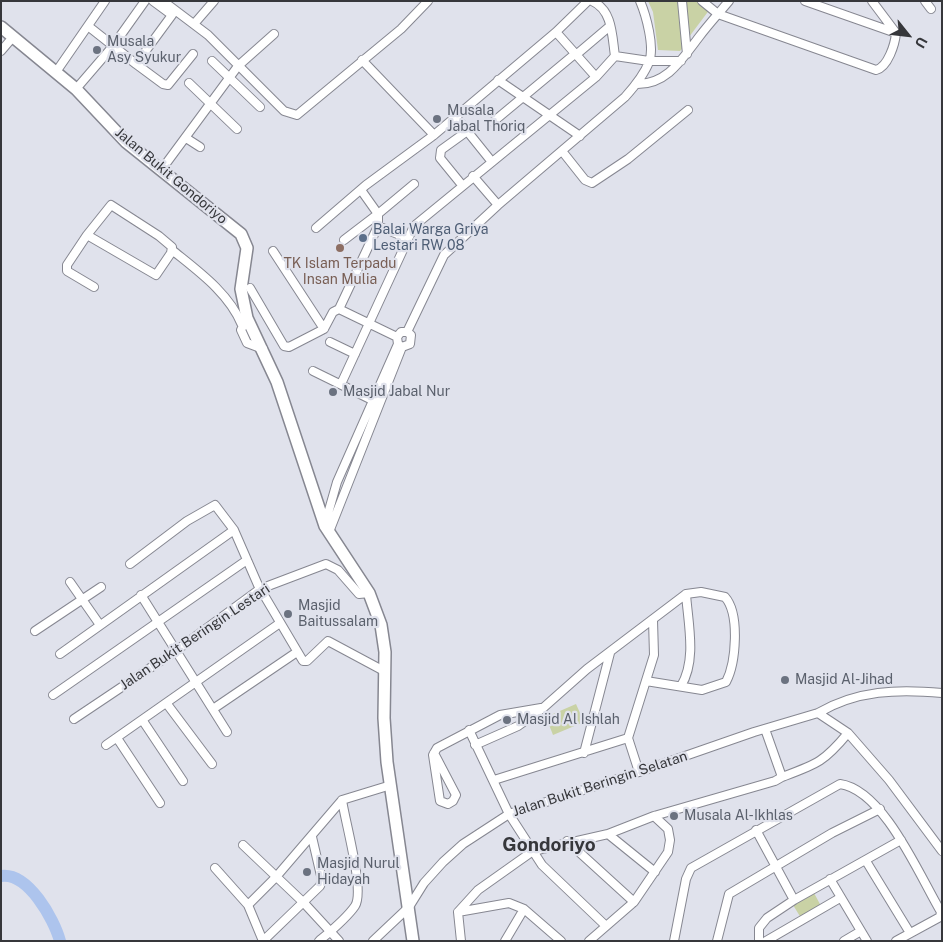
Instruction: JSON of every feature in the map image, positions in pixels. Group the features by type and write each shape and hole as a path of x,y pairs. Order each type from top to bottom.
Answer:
{"street":[{"path":"56,72 105,1"},
{"path":"76,89 112,46 145,1"},
{"path":"136,64 172,15 153,1"},
{"path":"163,1 194,24 284,111 297,115 401,29 428,1"},
{"path":"194,24 214,1"},
{"path":"316,228 361,190 434,135 556,32 588,1"},
{"path":"592,1 600,5 605,11 610,26 615,56"},
{"path":"407,332 444,255 498,205 625,97 636,84 649,61 649,31 640,1"},
{"path":"682,1 687,54"},
{"path":"702,1 718,14 876,70 882,68 886,62 896,33"},
{"path":"636,84 656,82 681,61 729,1"},
{"path":"805,1 896,33"},
{"path":"872,1 896,33"},
{"path":"925,1 931,9"},
{"path":"88,26 163,84 168,85 193,54"},
{"path":"493,122 610,26"},
{"name":"Jalan Bukit Gondoriyo","path":"1,27 76,89 126,142 229,224 245,241 242,294 244,322 269,362 327,529 369,593 382,626 386,652 384,727 414,941"},
{"path":"556,32 596,77"},
{"path":"162,169 212,106 238,66 274,34"},
{"path":"1,51 12,37"},
{"path":"615,56 649,61 681,61"},
{"path":"341,384 414,226 596,77 615,56"},
{"path":"362,60 434,135"},
{"path":"212,61 260,107"},
{"path":"498,80 580,136"},
{"path":"188,83 237,129"},
{"path":"562,151 585,180 597,181 688,110"},
{"path":"455,116 492,162"},
{"path":"462,185 440,158 440,154 441,150 466,132"},
{"path":"186,138 200,147"},
{"path":"473,176 498,205"},
{"path":"344,240 414,184"},
{"path":"250,288 284,346 289,347 324,329 333,312 339,309 378,226 378,214 361,190"},
{"path":"94,287 67,271 67,265 86,235 111,205 159,236 224,296 244,322"},
{"path":"378,226 407,238"},
{"path":"86,235 156,275 172,250"},
{"path":"274,252 324,329"},
{"path":"327,529 399,343 401,332 407,332 411,335 412,341 407,346 399,343 368,323 339,309"},
{"path":"330,342 355,354"},
{"path":"327,529 337,482 399,343"},
{"path":"313,371 372,400"},
{"path":"130,564 209,506 215,505 234,530 260,589 296,652 303,660 307,661 328,641 384,671"},
{"path":"60,654 234,530"},
{"path":"53,695 158,624 247,560"},
{"name":"Jalan Bukit Beringin Lestari","path":"74,719 177,650 260,589 326,564 338,570 359,594 369,593"},
{"path":"70,582 100,625"},
{"path":"35,631 101,587"},
{"path":"475,745 512,729 543,708 587,669 686,594 695,592 724,597 731,608 735,632 734,658 726,682 710,689 702,690 646,681"},
{"path":"681,686 687,676 690,660 686,594"},
{"path":"141,595 227,732"},
{"path":"639,772 628,738 655,645 653,620"},
{"path":"106,745 143,721 280,623"},
{"path":"213,709 296,652"},
{"path":"584,753 610,653"},
{"name":"Jalan Bukit Beringin Selatan","path":"373,941 409,907 424,883 442,862 463,844 509,814 818,713 832,705 869,693 901,690 942,693"},
{"path":"167,704 212,764"},
{"path":"434,753 456,795 451,803 445,804 440,801 434,753 436,748 443,742 504,713 543,708"},
{"path":"818,713 848,733 889,780 942,851"},
{"path":"143,721 182,781"},
{"path":"765,729 782,777"},
{"path":"468,730 509,814 542,865 606,926"},
{"path":"461,941 458,912 478,890 533,851 567,841 608,834 654,816 775,781 815,764 828,756 848,733"},
{"path":"117,738 160,803"},
{"path":"494,780 628,738"},
{"path":"674,941 689,871 709,857 831,787 840,784 847,786 880,809 901,840 941,912 940,917 896,941"},
{"path":"248,905 312,838 342,800 391,785"},
{"path":"319,941 355,906 359,896 358,878 342,800"},
{"path":"717,941 728,894 832,833 880,809"},
{"path":"589,941 634,902 668,852 670,840 668,829 654,816"},
{"path":"756,830 794,900"},
{"path":"608,834 655,872"},
{"path":"215,868 248,905 263,941 320,886 322,880 312,838"},
{"path":"759,941 759,928 762,923 794,900 901,840"},
{"path":"567,841 634,902"},
{"path":"243,845 304,903 339,941"},
{"path":"866,861 910,933"},
{"path":"830,879 867,941"},
{"path":"766,941 840,898"},
{"path":"458,912 509,903 524,909 561,941"},
{"path":"505,941 524,909"},
{"path":"844,941 861,931"}],"green space":[{"path":"648,1 680,1 684,47 680,51 658,50 653,12"},
{"path":"686,1 709,1 713,5 689,37"},
{"path":"576,704 584,722 553,735 546,717"},
{"path":"814,893 821,906 801,918 793,905"}],"waterway":[{"path":"1,876 21,881 30,889 46,910 60,941"}],"place":[{"name":"Musala Asy Syukur","path":"97,50"},
{"name":"Musala Jabal Thoriq","path":"437,119"},
{"name":"Balai Warga Griya Lestari RW 08","path":"363,238"},
{"name":"TK Islam Terpadu Insan Mulia","path":"340,248"},
{"name":"Masjid Jabal Nur","path":"333,392"},
{"name":"Masjid Baitussalam","path":"288,614"},
{"name":"Masjid Al-Jihad","path":"785,680"},
{"name":"Masjid Al Ishlah","path":"507,720"},
{"name":"Musala Al-Ikhlas","path":"674,816"},
{"name":"Masjid Nurul Hidayah","path":"307,872"}],"district":[{"name":"Gondoriyo","path":"549,845"}]}
